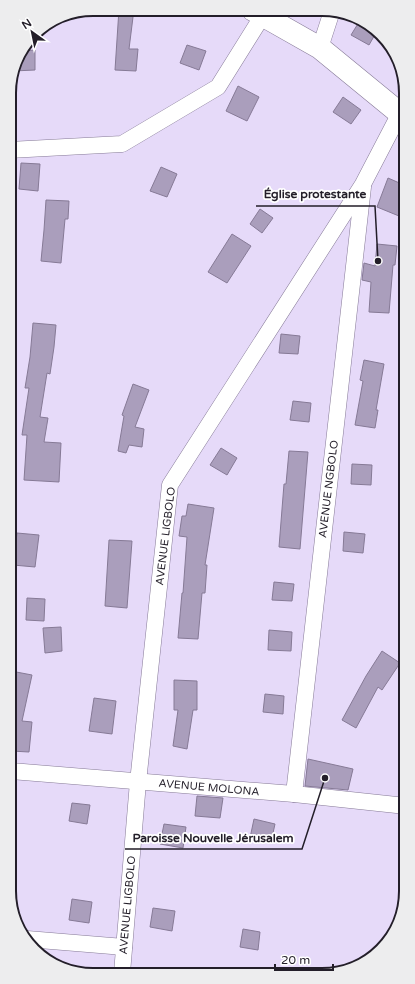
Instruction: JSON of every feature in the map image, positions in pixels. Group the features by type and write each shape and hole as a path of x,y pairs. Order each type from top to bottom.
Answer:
{"street":[{"path":"16,150 122,144 218,88 256,16"},
{"path":"263,16 320,48 399,113"},
{"path":"320,48 330,17"},
{"name":"AVENUE LIGBOLO","path":"122,968 138,782 170,485 363,184 399,120"},
{"name":"AVENUE NGBOLO","path":"294,794 363,184"},
{"name":"AVENUE MOLONA","path":"16,771 294,794 399,805"},
{"path":"33,940 124,947"}],"building":[{"path":"119,16 133,16 129,49 138,49 136,71 115,70"},
{"path":"357,24 374,36 369,45 351,35"},
{"path":"187,45 206,51 199,70 180,63"},
{"path":"28,52 35,52 35,70 20,71"},
{"path":"238,86 259,97 247,121 226,111"},
{"path":"343,97 361,110 351,124 333,112"},
{"path":"21,163 40,164 38,191 19,189"},
{"path":"161,167 177,174 167,197 150,191"},
{"path":"388,178 399,183 399,216 377,207"},
{"path":"46,200 69,201 68,219 65,219 61,263 41,261"},
{"path":"260,209 273,218 262,233 250,224"},
{"path":"232,234 251,246 227,283 208,272"},
{"path":"377,244 397,246 395,265 393,265 389,313 369,312 371,282 362,280 364,263 375,266"},
{"path":"33,323 56,325 50,374 47,373 40,417 48,418 44,442 61,443 59,482 24,480 27,435 22,435 29,388 25,388"},
{"path":"281,334 300,336 298,354 279,353"},
{"path":"364,360 384,364 376,410 378,410 375,428 355,425 363,381 360,380"},
{"path":"133,384 149,390 135,427 144,429 142,447 129,445 126,453 118,451 124,416 122,415"},
{"path":"293,401 311,403 309,422 290,420"},
{"path":"221,448 237,458 227,475 210,465"},
{"path":"289,451 308,452 300,549 279,547 284,484 286,484"},
{"path":"352,464 372,465 371,485 351,484"},
{"path":"188,504 214,508 205,565 207,565 205,593 202,593 198,639 178,638 187,537 179,536 182,516 186,516"},
{"path":"344,532 365,534 363,553 343,551"},
{"path":"17,533 39,535 35,567 16,565"},
{"path":"109,540 132,541 127,608 105,606"},
{"path":"274,582 294,584 292,601 272,600"},
{"path":"27,598 45,599 44,621 26,620"},
{"path":"61,627 62,651 45,653 43,628"},
{"path":"269,630 292,632 291,651 268,650"},
{"path":"382,651 399,662 382,690 378,687 356,728 342,720 366,676"},
{"path":"16,672 32,675 22,721 32,722 29,752 16,751"},
{"path":"174,680 197,681 197,710 193,710 187,749 173,746 178,710 174,710"},
{"path":"265,694 284,696 283,714 263,712"},
{"path":"94,698 116,701 112,734 89,731"},
{"path":"308,759 353,769 348,790 305,786"},
{"path":"197,796 223,798 220,818 195,816"},
{"path":"72,803 90,805 87,824 69,821"},
{"path":"254,819 275,824 271,842 250,838"},
{"path":"164,824 186,827 183,848 160,844"},
{"path":"72,899 92,902 89,923 69,920"},
{"path":"153,908 175,911 172,931 150,927"},
{"path":"243,929 260,932 258,950 240,947"}],"place":[{"name":"Église protestante","path":"378,261"},
{"name":"Paroisse Nouvelle Jérusalem","path":"325,778"}]}
